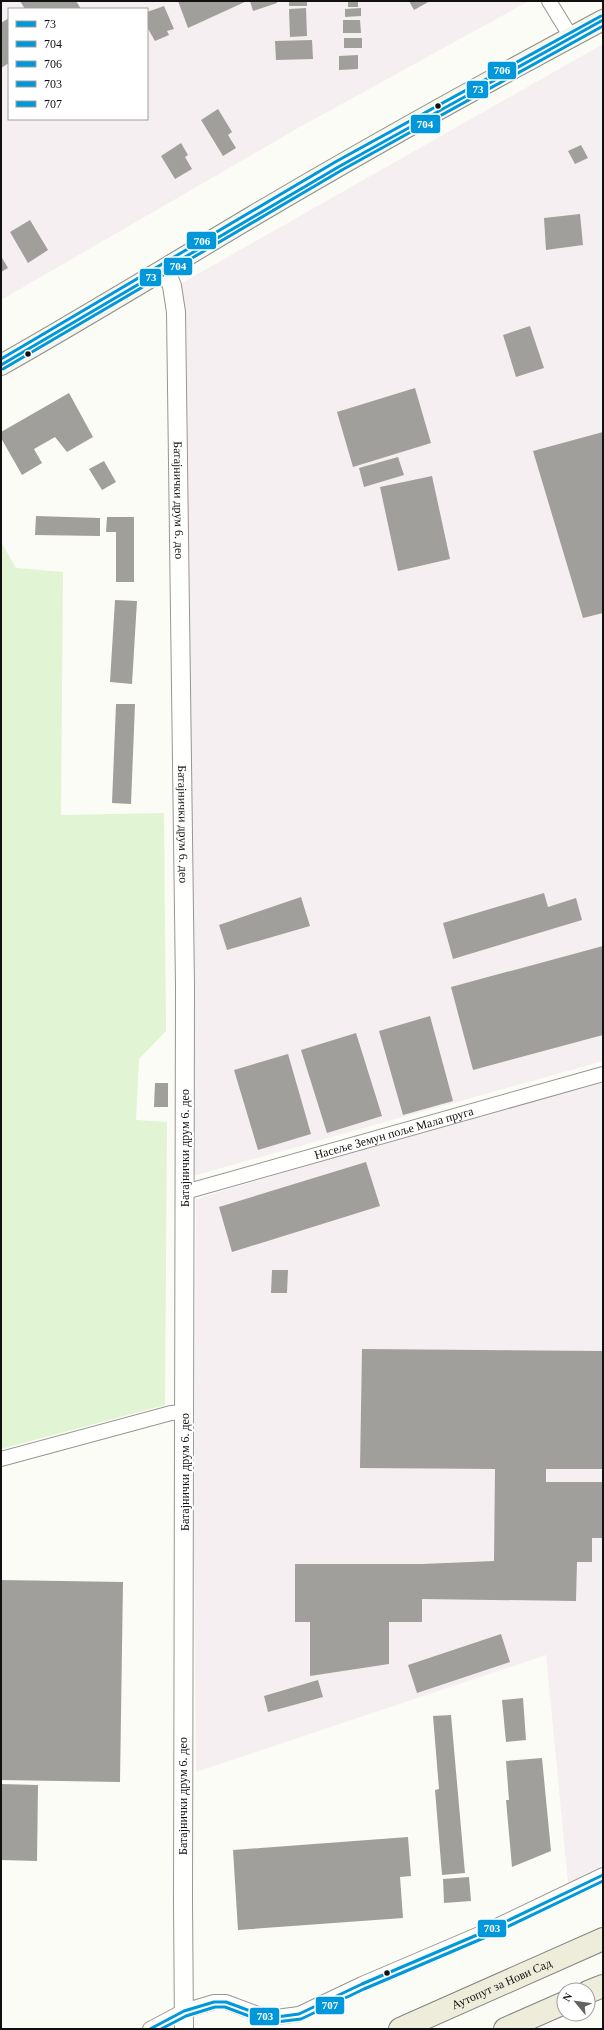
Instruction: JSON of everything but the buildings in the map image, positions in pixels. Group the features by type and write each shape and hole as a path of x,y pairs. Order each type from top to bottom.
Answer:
{"main road":[{"path":"1,365 258,213 603,20"},
{"name":"Аутопут за Нови Сад","path":"400,2029 603,1939"},
{"path":"505,2029 556,2007"}],"street":[{"path":"549,1 571,37"},
{"name":"Батајнички друм 6. део","path":"165,269 172,286 176,312 185,987 184,2029"},
{"name":"Насеље Земун поље Мала пруга","path":"185,1192 603,1074"},
{"path":"1,1459 156,1417 184,1412"},
{"path":"150,2029 184,2011 214,2002 226,2002 268,2018 299,2014 362,1984 484,1932 603,1876"}],"shaded area":[{"path":"1,1 529,1 300,127 1,300"},
{"path":"603,44 603,1061 193,1176 180,284"},
{"path":"603,1076 603,1865 568,1883 546,1655 196,1772 194,1549 196,1199"}],"green space":[{"path":"1,542 16,568 63,572 61,815 164,813 166,1031 139,1059 136,1120 167,1122 165,1405 1,1449"}],"transit line":[{"name":"706","path":"1,359 337,161 601,16"},
{"name":"73","path":"1,365 340,166 603,20"},
{"name":"704","path":"3,369 342,170 603,26"},
{"name":"703","path":"150,2029 184,2011 214,2002 226,2002 269,2018 299,2014 362,1984 484,1932 603,1875"},
{"name":"707","path":"161,2029 186,2016 215,2007 225,2007 268,2023 301,2019 364,1989 486,1937 603,1881"}]}
